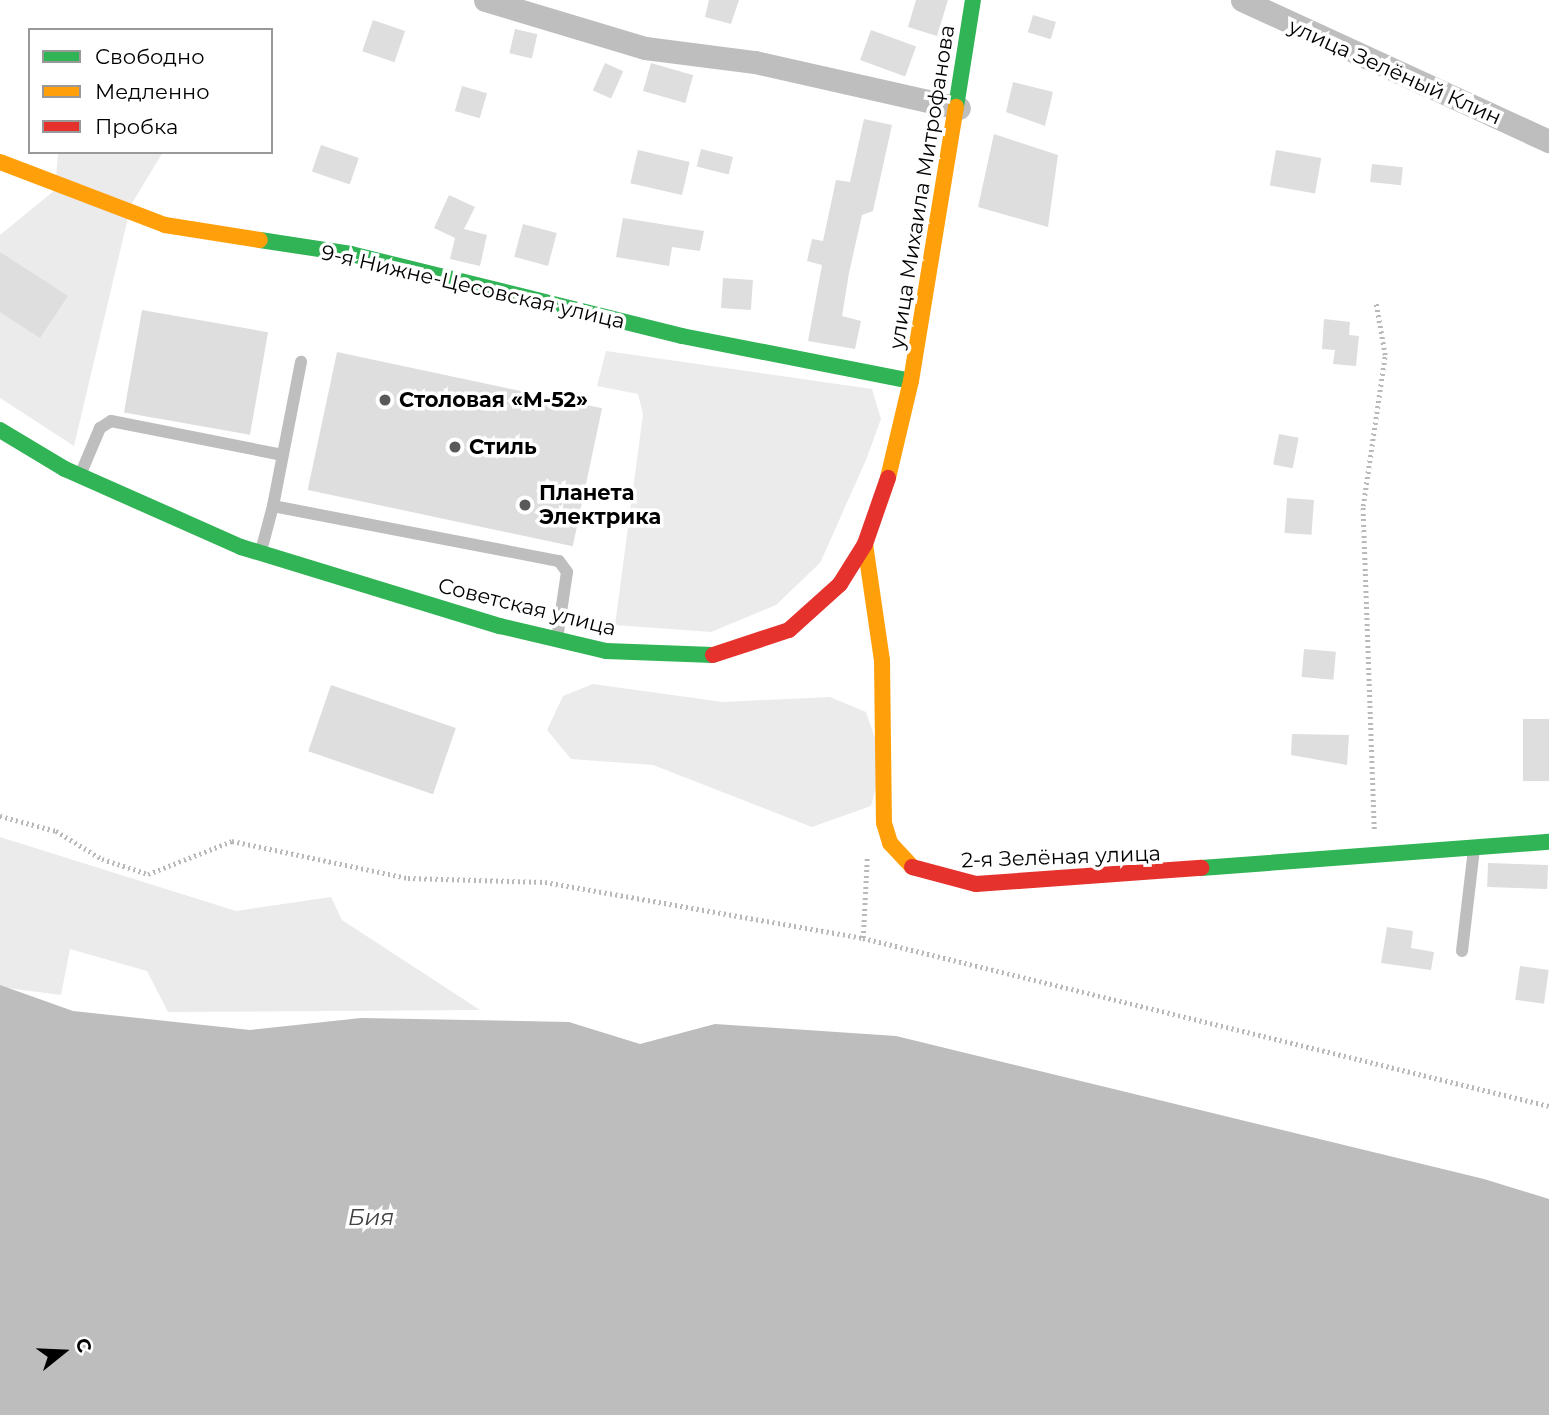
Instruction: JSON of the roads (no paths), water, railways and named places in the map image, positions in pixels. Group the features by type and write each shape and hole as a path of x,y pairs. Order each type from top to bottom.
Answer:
{"street":[{"path":"485,0 645,48 768,65 959,108"},
{"name":"улица Михаила Митрофанова","path":"911,381 959,108 973,0"},
{"name":"улица Зелёный Клин","path":"1242,0 1549,141"},
{"name":"9-я Нижне-Цесовская улица","path":"0,162 165,225 351,254 655,330 911,381"},
{"name":"Советская улица","path":"0,430 80,476 261,553 557,639 664,655 751,647 816,611 865,544 911,381"},
{"name":"2-я Зелёная улица","path":"865,544 882,661 884,824 890,843 917,872 946,881 990,883 1181,874 1374,852 1549,842"}],"lane":[{"path":"261,553 273,506 301,362"},
{"path":"80,476 100,428 111,421 283,455"},
{"path":"273,506 559,561 567,572 557,639"},
{"path":"1462,951 1474,845"}],"water":[{"name":"Бия","path":"0,985 73,1011 250,1030 361,1018 569,1022 640,1044 715,1024 896,1036 1484,1179 1549,1199 1549,1415 0,1415"}],"place":[{"name":"Столовая «М-52»","path":"385,400"},
{"name":"Стиль","path":"455,447"},
{"name":"Планета Электрика","path":"525,505"}]}
